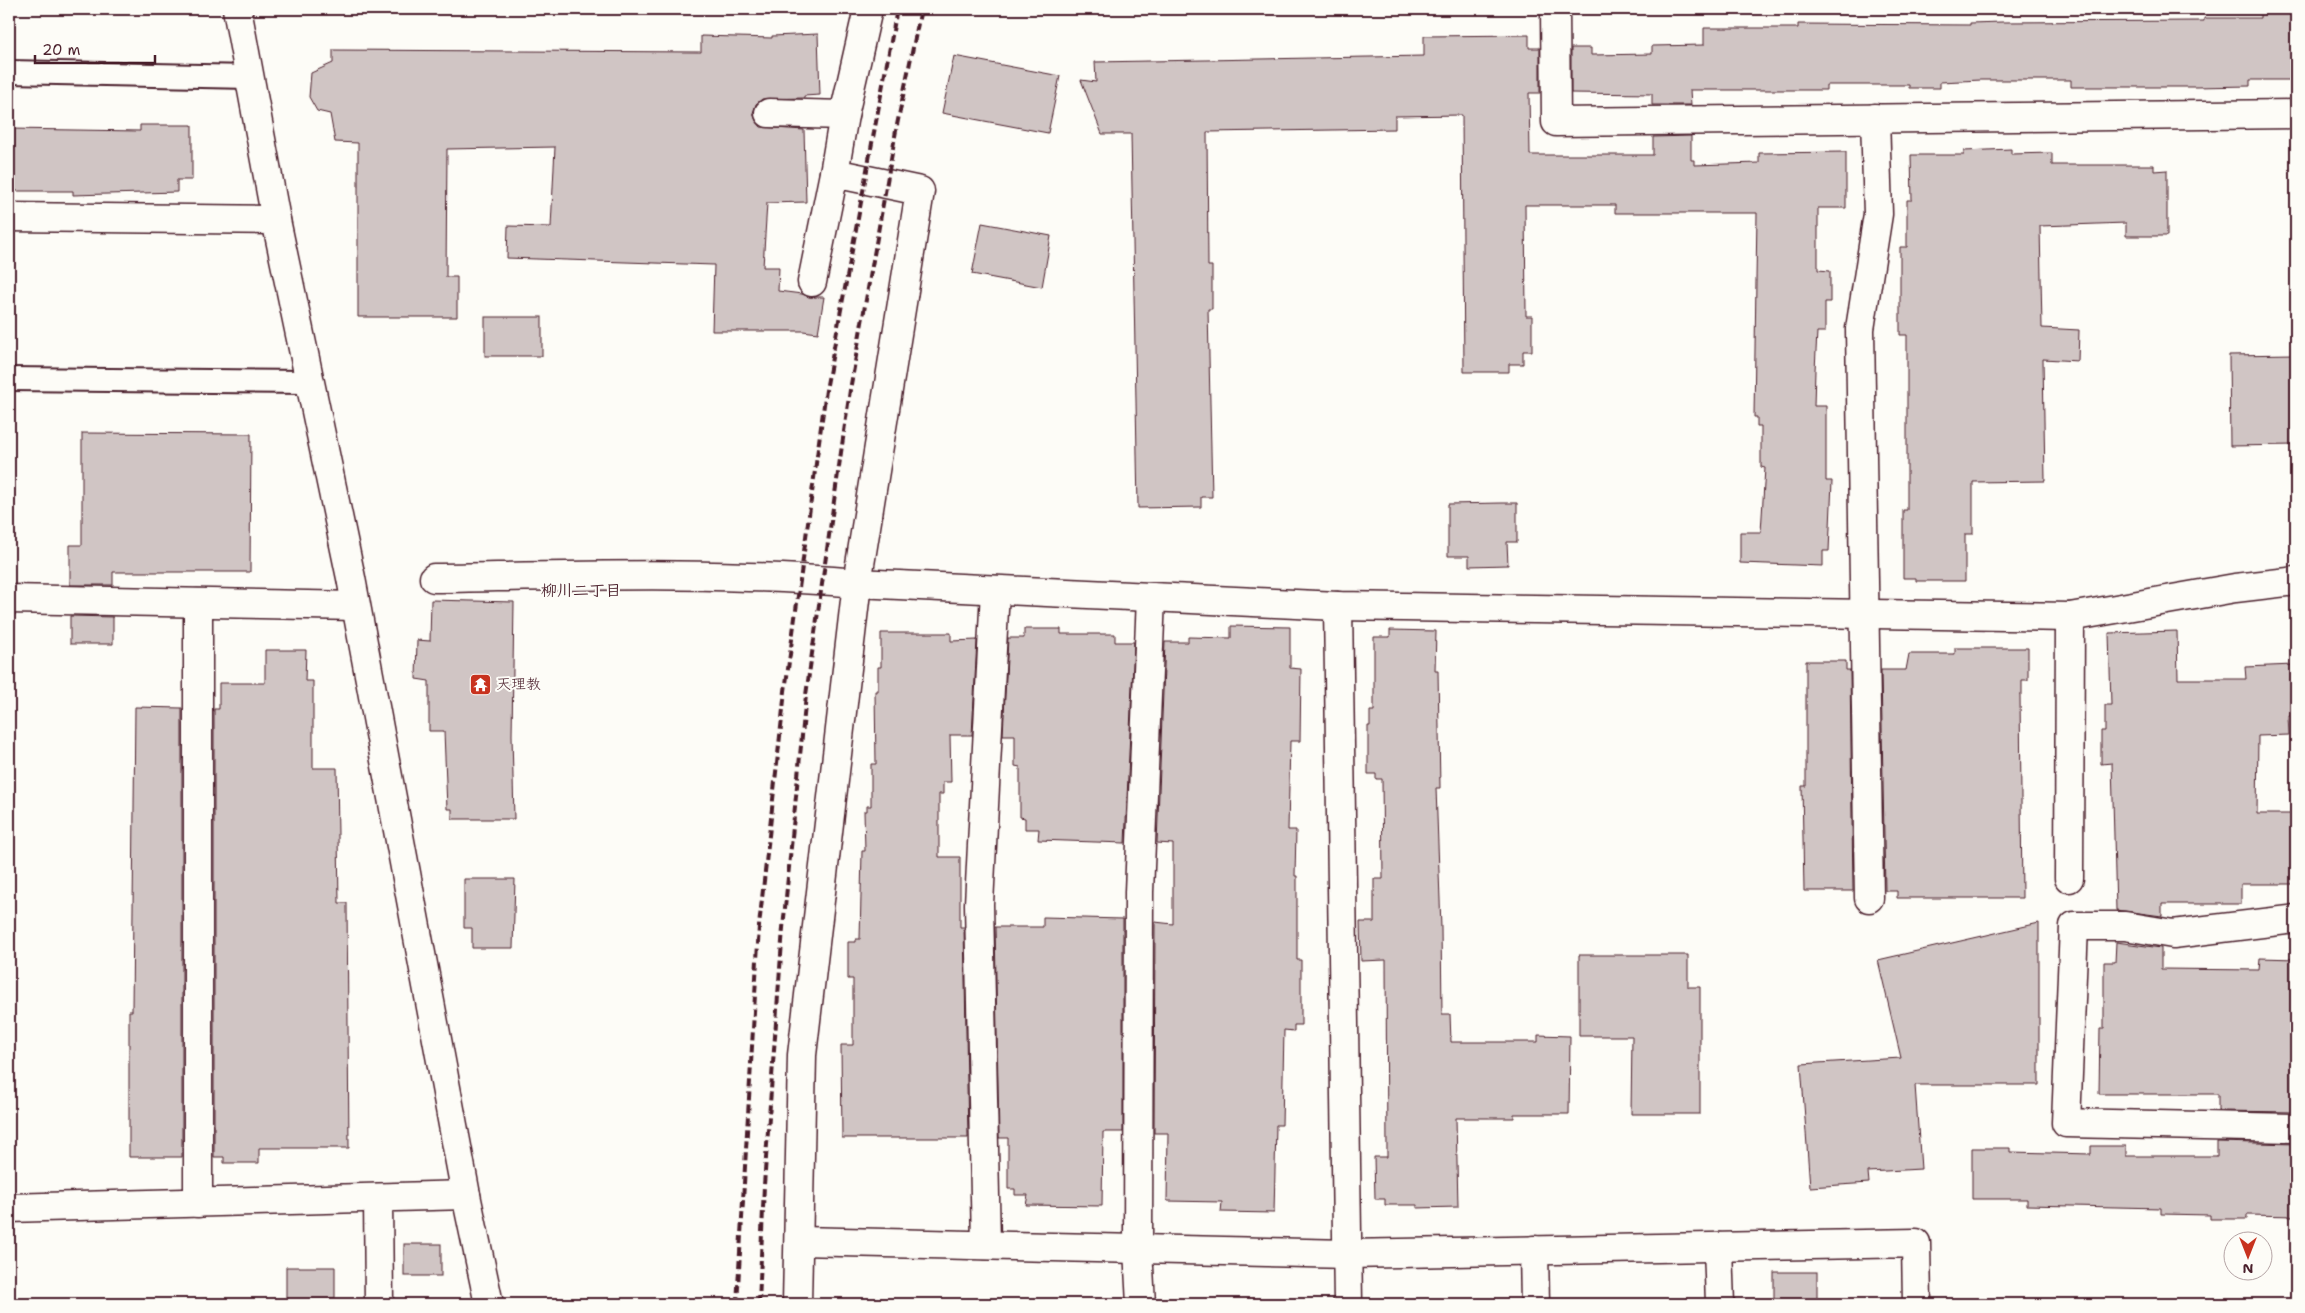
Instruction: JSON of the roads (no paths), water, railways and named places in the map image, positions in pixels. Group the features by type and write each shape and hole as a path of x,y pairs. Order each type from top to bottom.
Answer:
{"street":[{"path":"237,9 276,220 355,606 466,1195 489,1304"},
{"path":"812,282 844,115 868,9"},
{"path":"1555,9 1556,122 2296,114"},
{"path":"768,114 844,115"},
{"path":"1869,898 1860,329 1878,214 1875,118"},
{"path":"797,1304 802,1055 857,583 920,191 834,173"},
{"path":"9,217 276,220"},
{"path":"434,578 666,574 782,576 857,583 1338,606 2070,617 2235,588 2296,581"},
{"path":"986,1245 979,904 995,590"},
{"path":"1141,1304 1138,1249 1139,892 1152,597"},
{"path":"9,599 355,606"},
{"path":"198,603 198,1203"},
{"path":"1338,606 1348,1304"},
{"path":"2069,878 2070,617"},
{"path":"2296,918 2173,934 2125,926 2074,926 2066,1123 2296,1128"},
{"path":"9,1208 466,1195"},
{"path":"378,1198 379,1304"},
{"path":"798,1241 1347,1254 1916,1243 1917,1304"},
{"path":"1718,1247 1720,1304"},
{"path":"1534,1250 1535,1304"}],"lane":[{"path":"9,72 250,77"},
{"path":"9,379 310,382"}],"railway":[{"path":"737,1304 759,926 785,691 826,390 897,9"},
{"path":"759,1304 764,1185 783,928 806,695 850,390 897,125 921,9"}],"place":[{"name":"天理教","path":"480,684"}],"district":[{"name":"柳川二丁目","path":"581,590"}]}
